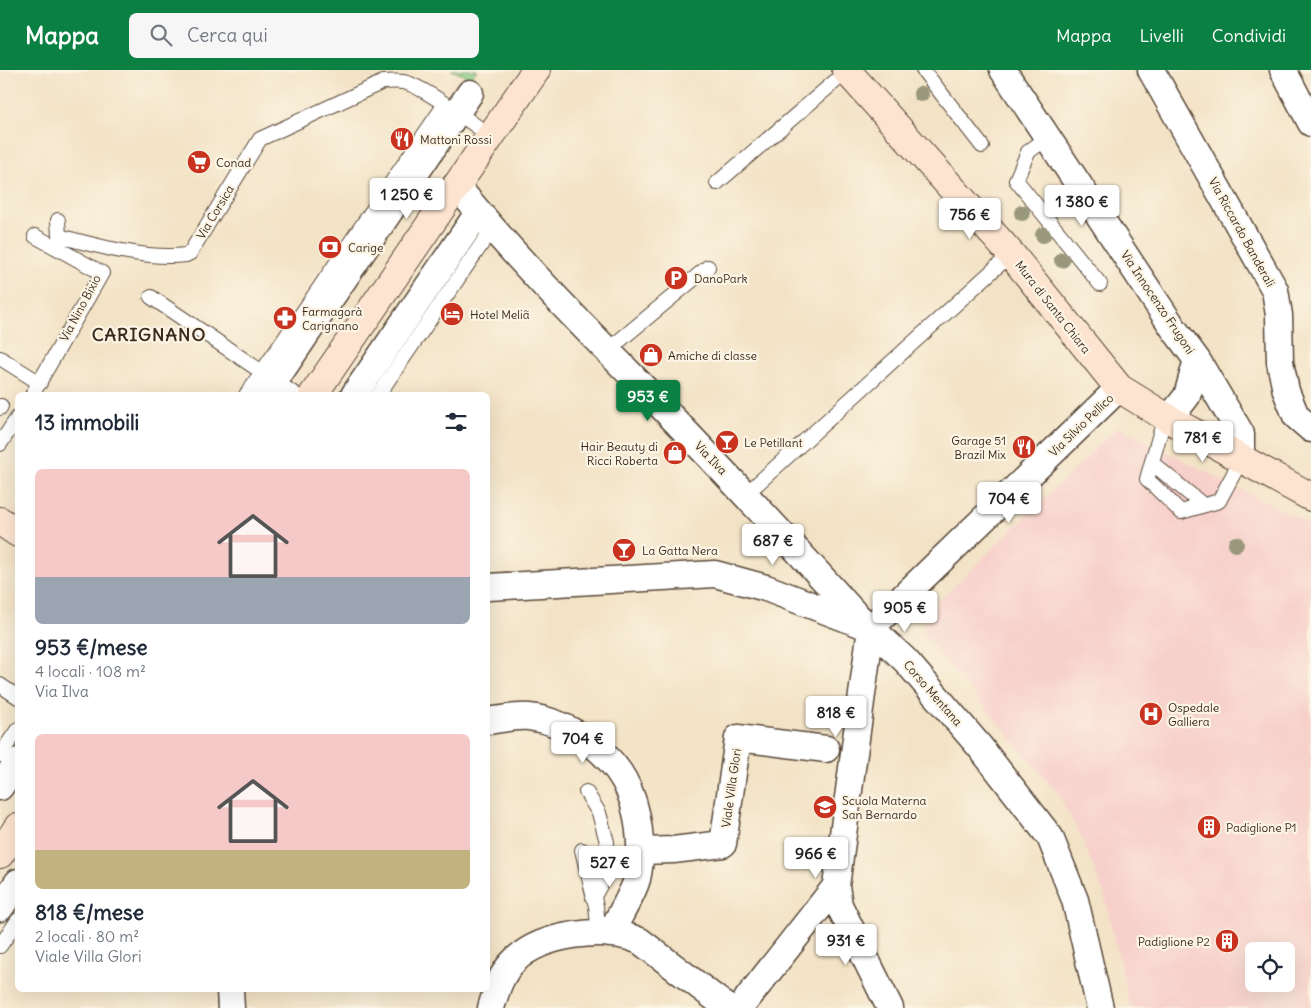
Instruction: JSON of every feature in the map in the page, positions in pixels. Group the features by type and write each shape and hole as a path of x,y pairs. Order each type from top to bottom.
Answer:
{"street":[{"path":"315,392 536,70"},
{"name":"Via Innocenzo Frugoni","path":"1003,70 1174,329 1197,360 1241,434 1241,460"},
{"name":"Via Riccardo Banderali","path":"1151,70 1275,290 1280,315 1280,362 1286,391 1296,416 1311,429"},
{"name":"Mura di Santa Chiara","path":"846,71 1011,254 1119,388 1167,418 1311,497"},
{"path":"1285,74 1311,123"},
{"path":"267,382 457,104"},
{"name":"Via Ilva","path":"456,185 485,221 746,494 854,613 871,628"},
{"path":"356,392 485,221"},
{"name":"Via Innocenzo Frugoni","path":"1167,418 1187,396 1197,360"},
{"name":"Via Silvio Pellico","path":"871,628 1119,388"},
{"path":"0,522 15,531"},
{"path":"785,596 794,578 793,545"},
{"name":"Corso Mentana","path":"490,587 715,574 766,588 871,628 906,661 980,747 1050,837 1075,900 1100,1008"},
{"path":"871,628 838,896 890,1008"},
{"path":"490,721 510,717 528,717 570,729 608,758 624,779 632,798 641,851 637,881 605,934"},
{"name":"Viale Villa Glori","path":"641,851 673,850 723,844 738,738 826,749"},
{"path":"0,787 15,765"},
{"path":"0,854 15,832"},
{"path":"491,1008 498,984 506,971 514,960 532,947 564,937 605,934 627,935 640,941 743,1005 838,896"},
{"path":"11,917 15,897"},
{"path":"230,992 232,1008"}],"lane":[{"path":"923,70 982,146"},
{"path":"717,183 846,71"},
{"name":"Via Corsica","path":"58,220 59,236 100,247 154,255 186,255 190,252 260,139 383,82 404,82 457,104 490,136"},
{"path":"1047,138 1028,152 1016,180 1100,284"},
{"path":"380,392 485,221"},
{"name":"Via Nino Bixio","path":"34,392 102,273 35,236"},
{"path":"746,494 1011,254"},
{"path":"607,350 708,266"},
{"path":"151,297 267,382 289,392"},
{"path":"0,358 40,383"},
{"path":"251,392 267,382"},
{"path":"1167,418 1147,479 1181,512 1219,501 1241,460"},
{"path":"0,444 15,422"},
{"path":"1152,463 1203,505"},
{"path":"0,685 15,695"},
{"path":"0,755 15,733"},
{"path":"586,792 599,813 607,842 603,880 593,898"},
{"path":"582,850 593,898 605,934"},
{"path":"0,914 11,917 0,946"}],"shaded area":[{"name":"Ospedale Galliera","path":"1118,427 1311,525 1311,1008 1130,1008 1104,894 1082,839 1058,794 924,635 923,616"}],"green space":[{"path":"451,70 477,70 471,78"}],"place":[{"name":"Mattoni Rossi","path":"402,139"},
{"name":"Conad","path":"199,162"},
{"name":"Carige","path":"330,247"},
{"name":"DanoPark","path":"676,278"},
{"name":"Hotel Meliã","path":"452,314"},
{"name":"Farmagorà Carignano","path":"285,318"},
{"name":"Amiche di classe","path":"651,355"},
{"name":"Le Petillant","path":"727,442"},
{"name":"Garage 51 Brazil Mix","path":"1024,447"},
{"name":"Hair Beauty di Ricci Roberta","path":"675,453"},
{"name":"La Gatta Nera","path":"624,550"},
{"name":"Ospedale Galliera","path":"1151,714"},
{"name":"Scuola Materna San Bernardo","path":"825,807"},
{"name":"Padiglione P1","path":"1209,827"},
{"name":"Padiglione P2","path":"1227,941"}],"district":[{"name":"CARIGNANO","path":"149,334"}]}
